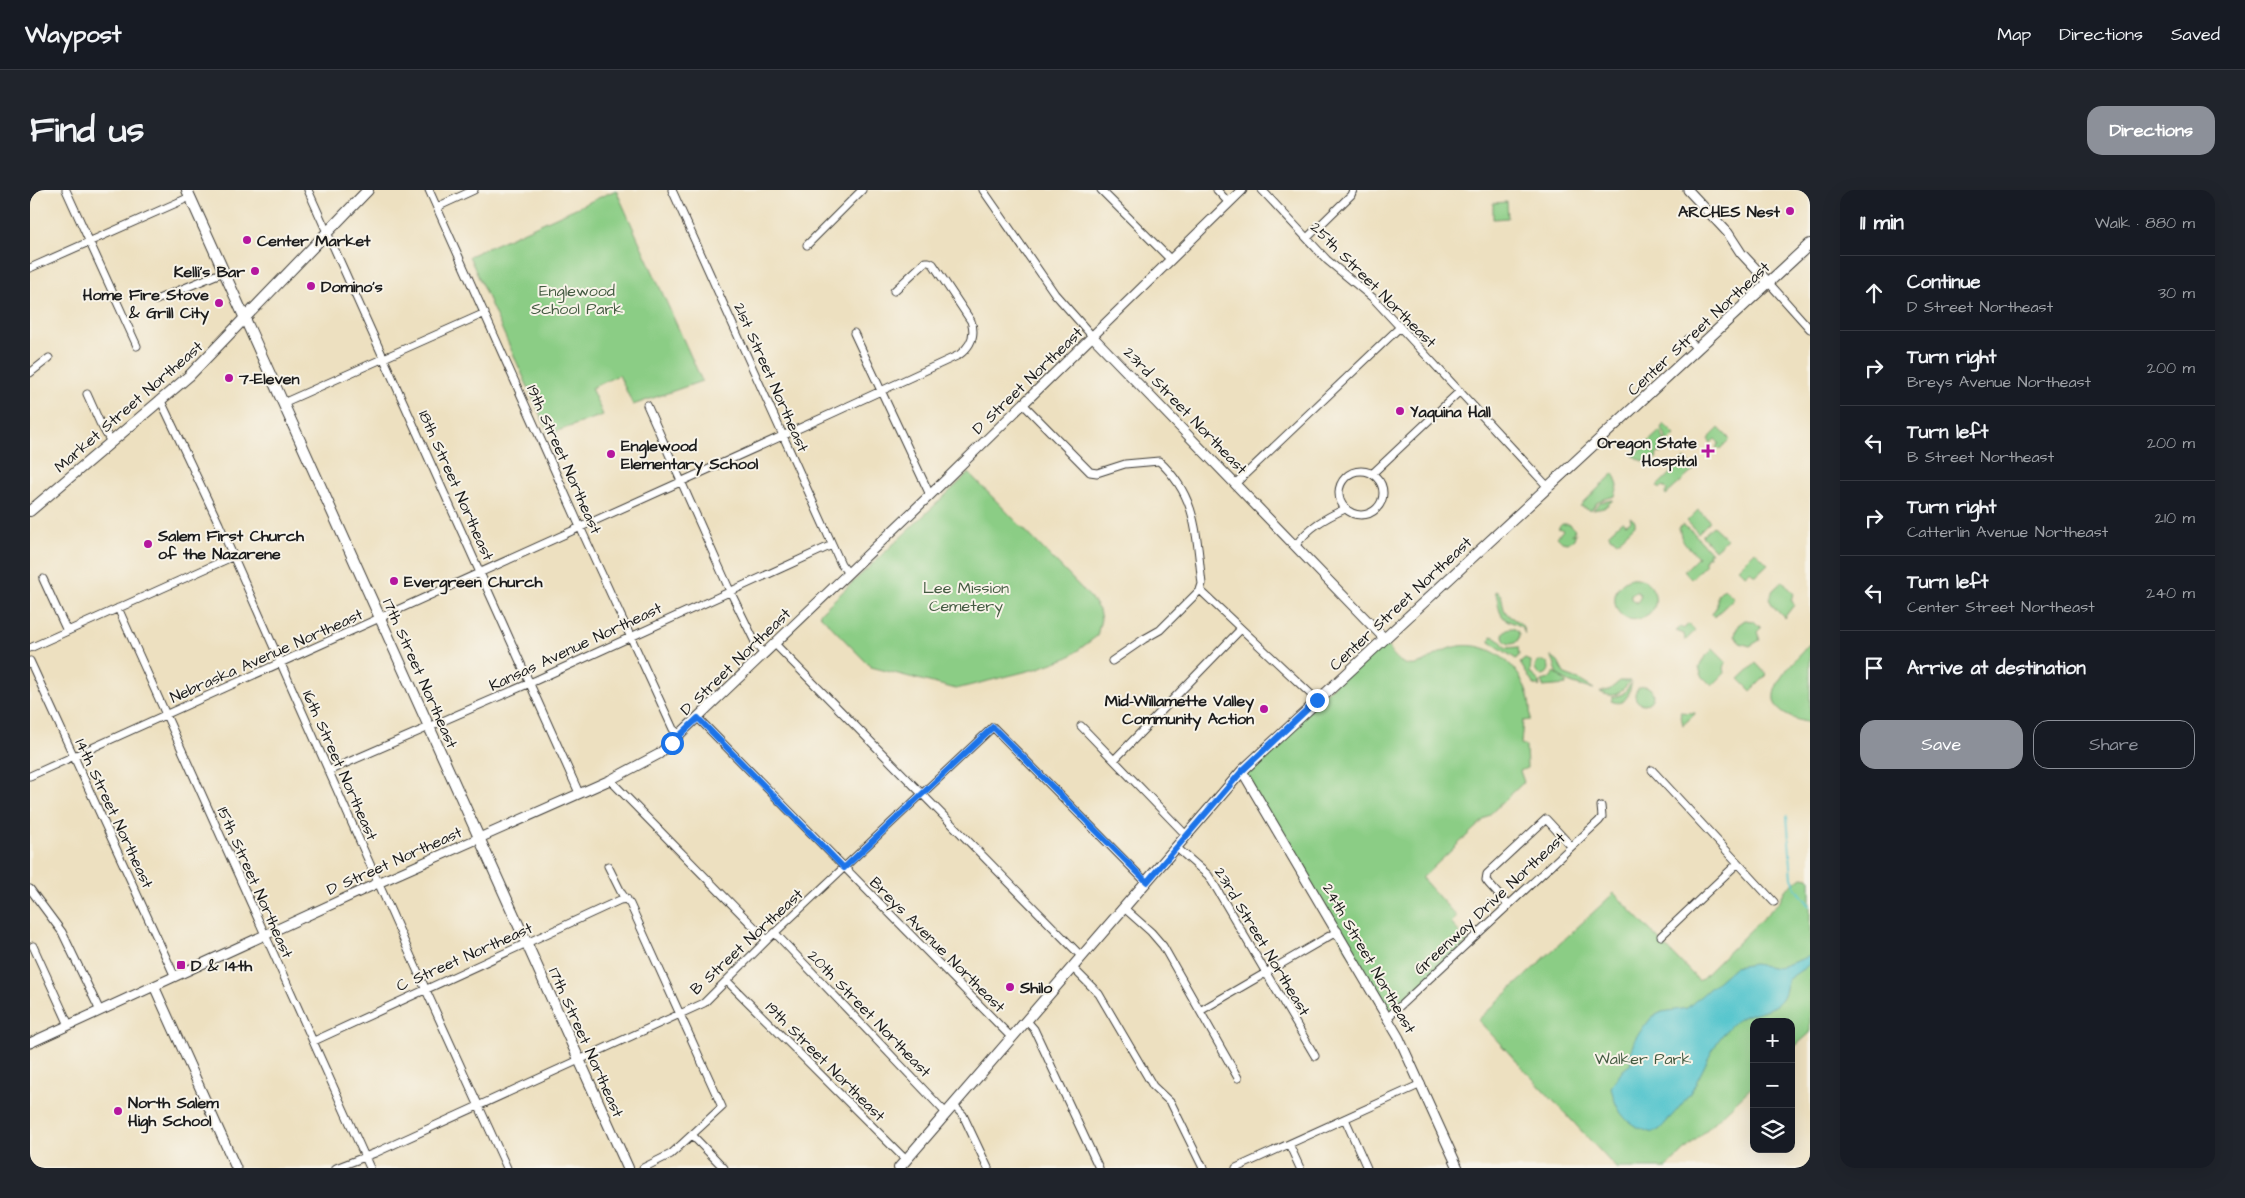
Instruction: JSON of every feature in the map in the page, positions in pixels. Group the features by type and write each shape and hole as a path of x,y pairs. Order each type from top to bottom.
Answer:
{"main road":[{"name":"Market Street Northeast","path":"30,511 189,376 368,190"},
{"name":"17th Street Northeast","path":"188,194 628,1168"},
{"name":"Center Street Northeast","path":"903,1164 1242,771 1810,244"}],"street":[{"path":"66,190 137,346"},
{"name":"18th Street Northeast","path":"308,190 580,792"},
{"name":"19th Street Northeast","path":"429,190 629,637 673,729 680,735"},
{"path":"437,206 474,190"},
{"name":"21st Street Northeast","path":"672,190 832,545 841,564 848,573"},
{"path":"807,245 862,190"},
{"name":"23rd Street Northeast","path":"984,190 1055,294 1092,337 1236,483 1384,638"},
{"path":"1101,190 1171,260"},
{"path":"1217,190 1229,203"},
{"name":"D Street Northeast","path":"30,1043 378,883 610,780 659,754 930,495 1242,190"},
{"name":"25th Street Northeast","path":"1262,190 1340,272 1373,298 1548,487"},
{"path":"1306,238 1351,195 1353,190"},
{"path":"1688,190 1728,233 1741,253 1810,329"},
{"path":"30,268 188,194"},
{"name":"Nebraska Avenue Northeast","path":"30,776 959,355 967,348 972,340 974,329 966,310 929,262 920,266 894,291"},
{"path":"156,300 223,272"},
{"path":"283,403 485,312"},
{"path":"1236,483 1400,327"},
{"path":"854,333 930,495"},
{"path":"1688,339 1697,349"},
{"path":"30,373 49,358"},
{"path":"1372,474 1460,391"},
{"path":"87,394 111,442"},
{"name":"16th Street Northeast","path":"161,401 234,556 328,771 507,1168"},
{"path":"1023,404 1090,472 1096,473 1125,464 1156,460 1162,463 1185,492 1191,506 1202,584 1200,590 1160,630 1112,661"},
{"path":"647,405 730,591 756,644 764,654"},
{"path":"1366,471 1372,474 1381,485 1383,492 1380,504 1376,509 1364,515 1357,515 1345,509 1338,496 1341,482 1352,473 1366,471"},
{"path":"1296,545 1308,530 1317,523 1345,509"},
{"name":"Kansas Avenue Northeast","path":"328,771 530,683 832,545"},
{"path":"30,648 234,556"},
{"path":"43,579 67,631"},
{"path":"1200,590 1317,700"},
{"name":"15th Street Northeast","path":"118,608 370,1168"},
{"path":"1114,760 1241,629"},
{"path":"775,644 1082,957"},
{"name":"14th Street Northeast","path":"30,661 72,757 175,976"},
{"name":"Breys Avenue Northeast","path":"698,718 1012,1038"},
{"path":"1080,726 1187,836"},
{"name":"B Street Northeast","path":"336,1168 479,1106 704,1003 767,940 993,727 1147,882"},
{"path":"1652,770 1774,902"},
{"name":"24th Street Northeast","path":"1242,771 1387,1018 1421,1084 1458,1168"},
{"path":"610,780 767,940"},
{"name":"Greenway Drive Northeast","path":"1387,1018 1507,904 1599,821 1602,816 1601,806"},
{"path":"1507,904 1486,880 1487,874 1546,819 1571,846"},
{"name":"23rd Street Northeast","path":"1177,848 1208,875 1315,1056"},
{"path":"1661,936 1738,863"},
{"path":"608,866 622,894 627,899 722,1107 692,1136 667,1156 643,1168"},
{"path":"30,889 62,932 100,1011"},
{"name":"C Street Northeast","path":"314,1041 526,942 620,900 627,899"},
{"path":"1124,908 1156,937 1238,1078"},
{"path":"1200,1011 1338,932"},
{"name":"20th Street Northeast","path":"775,933 950,1109 963,1114 988,1168"},
{"path":"33,946 69,1025"},
{"path":"1073,968 1099,994 1154,1086 1171,1103 1203,1168"},
{"name":"19th Street Northeast","path":"727,982 903,1164"},
{"path":"154,986 236,1168"},
{"path":"1027,1022 1034,1028 1099,1168"},
{"path":"1236,1168 1421,1084"},
{"path":"1345,1119 1366,1168"},
{"path":"692,1136 724,1168"},
{"path":"1289,1144 1300,1168"}],"green space":[{"name":"Englewood School Park","path":"616,190 702,381 633,405 619,375 591,388 603,415 549,434 469,256"},
{"path":"1507,202 1508,218 1493,219 1493,203"},
{"path":"1664,424 1675,435 1667,443 1661,428"},
{"path":"1719,428 1730,439 1719,450 1716,447 1719,443 1715,439 1711,443 1708,439"},
{"path":"1661,430 1665,442 1661,454 1659,452 1656,456 1657,458 1645,462 1633,456"},
{"path":"1685,459 1695,469 1666,495 1667,490 1663,486 1660,489 1657,486"},
{"name":"Lee Mission Cemetery","path":"969,473 1090,597 1099,610 1101,619 1097,636 1069,657 1036,669 956,689 871,667 819,614"},
{"path":"1614,473 1618,486 1615,496 1598,501 1591,510 1580,506"},
{"path":"1613,500 1604,508 1593,510 1600,502"},
{"path":"1698,510 1710,521 1698,533 1687,521"},
{"path":"1630,517 1635,521 1635,525 1617,542 1608,534 1622,521 1626,524 1631,521"},
{"path":"1562,524 1569,524 1575,530 1572,535 1576,533 1574,539 1568,543 1562,542 1557,537 1563,530 1558,528"},
{"path":"1682,525 1693,532 1711,553 1708,553 1709,557 1706,557 1704,562 1706,564 1691,579 1684,571 1698,557 1682,540 1679,528"},
{"path":"1713,526 1727,539 1715,550 1702,536"},
{"path":"1755,551 1768,564 1755,576 1750,571 1745,575 1738,568"},
{"path":"1631,578 1640,579 1647,582 1652,588 1655,603 1653,610 1647,616 1639,619 1630,619 1618,611 1615,604 1615,596 1617,589 1623,582","holes":["1638,592 1641,596 1637,603 1631,599 1631,594"]},
{"path":"1783,581 1794,594 1791,599 1794,605 1784,618 1769,599 1773,590"},
{"path":"1724,588 1734,598 1714,617 1712,614 1717,606 1717,595"},
{"path":"1495,591 1502,597 1505,611 1520,623 1524,629 1525,634 1522,627 1504,618 1499,609"},
{"path":"1745,620 1754,621 1761,628 1757,632 1760,640 1750,646 1740,643 1735,635 1738,625"},
{"path":"1689,624 1695,631 1685,641 1684,634 1676,631 1681,627 1683,629"},
{"path":"1511,628 1519,636 1511,644 1503,636"},
{"path":"1491,636 1498,638 1506,648 1518,647 1519,655 1516,659 1490,642"},
{"path":"1384,638 1397,658 1404,664 1409,665 1419,664 1454,647 1470,646 1485,648 1510,664 1526,689 1530,704 1530,720 1523,721 1521,744 1526,746 1527,768 1520,771 1524,782 1422,878 1457,917 1451,923 1468,942 1387,1018 1242,771"},
{"path":"1810,643 1810,723 1790,717 1778,709 1774,699 1781,677"},
{"path":"1713,649 1726,662 1725,673 1712,686 1702,676 1699,668 1703,659"},
{"path":"1550,656 1558,662 1565,675 1579,680 1594,689 1575,684 1561,677"},
{"path":"1525,659 1531,661 1530,673 1539,681 1540,687 1533,684 1520,663"},
{"path":"1539,661 1545,661 1549,668 1545,675 1539,675 1535,671 1535,665"},
{"path":"1756,663 1767,675 1751,691 1739,679"},
{"path":"1555,672 1566,685 1543,687 1542,681 1549,679"},
{"path":"1620,681 1630,681 1617,694 1610,695 1600,692 1609,690"},
{"path":"1632,682 1624,701 1616,703 1611,701 1613,697 1623,694"},
{"path":"1640,686 1648,686 1653,691 1651,702 1640,704 1635,699 1635,691"},
{"path":"1680,712 1695,713 1695,714 1683,725"},
{"name":"Walker Park","path":"1802,877 1810,878 1810,1033 1795,1046 1795,1018 1750,1018 1750,1089 1666,1168 1616,1168 1478,1020 1614,893 1699,981 1779,902 1785,890"}],"water":[{"path":"1810,956 1810,964 1787,980 1785,992 1781,1000 1774,1006 1740,1018 1725,1032 1714,1048 1690,1093 1660,1129 1655,1132 1649,1132 1635,1126 1625,1118 1615,1101 1611,1087 1623,1070 1631,1064 1629,1055 1636,1037 1652,1017 1662,1012 1687,1008 1734,967 1754,964 1778,968"}],"waterway":[{"path":"1787,816 1792,878 1796,888 1810,906"}],"place":[{"name":"ARCHES Nest","path":"1790,211"},
{"name":"Center Market","path":"247,240"},
{"name":"Kelli's Bar","path":"255,271"},
{"name":"Domino's","path":"311,286"},
{"name":"Home Fire Stove & Grill City","path":"219,303"},
{"name":"7-Eleven","path":"229,378"},
{"name":"Yaquina Hall","path":"1400,411"},
{"name":"Oregon State Hospital","path":"1708,451"},
{"name":"Englewood Elementary School","path":"611,454"},
{"name":"Salem First Church of the Nazarene","path":"148,544"},
{"name":"Evergreen Church","path":"394,581"},
{"name":"Mid-Willamette Valley Community Action","path":"1264,709"},
{"name":"D & 14th","path":"181,965"},
{"name":"Shilo","path":"1010,987"},
{"name":"North Salem High School","path":"118,1111"}],"route":[{"path":"672,743 698,718 844,868 989,728 993,727 1147,882 1242,771 1317,700"}]}
